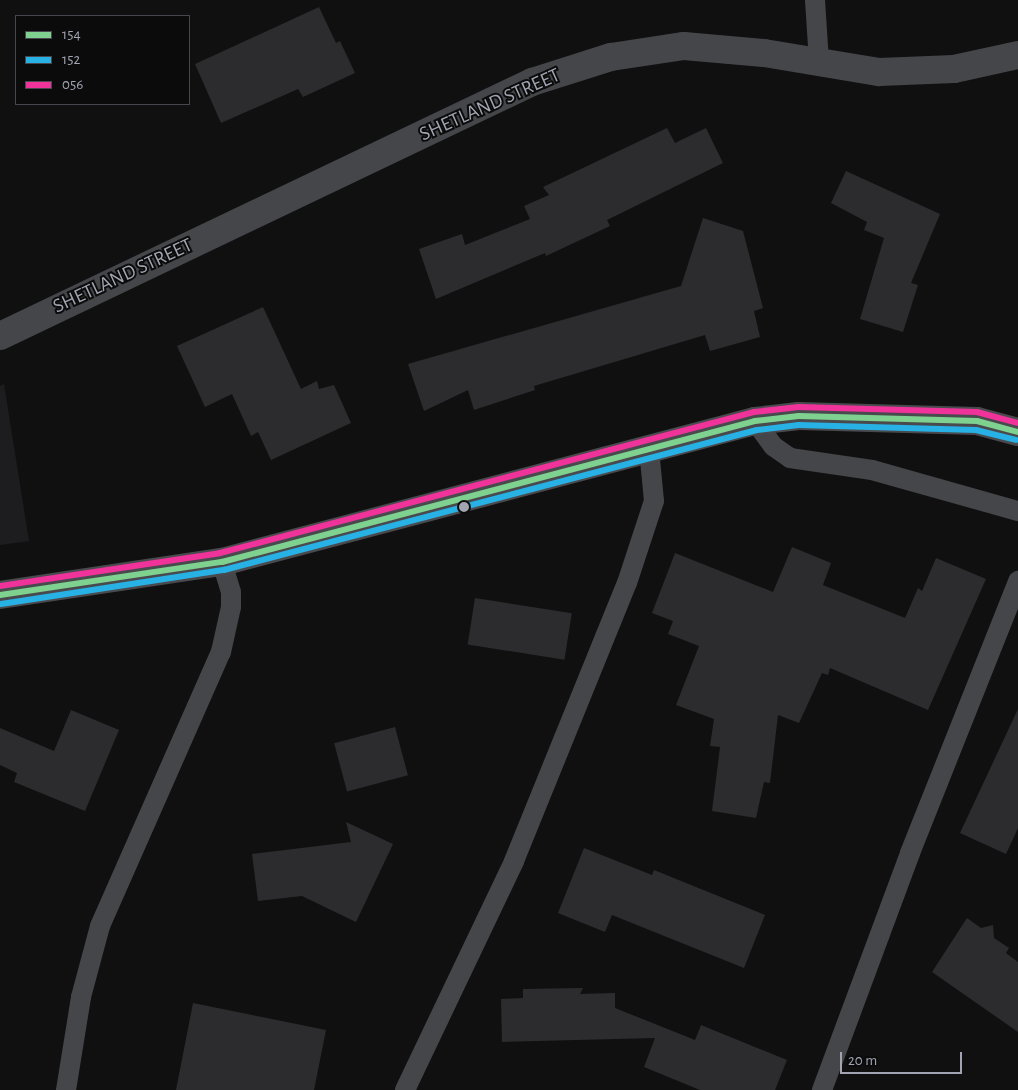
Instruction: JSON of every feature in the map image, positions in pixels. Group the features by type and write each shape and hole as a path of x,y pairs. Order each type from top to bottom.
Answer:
{"main road":[{"path":"0,595 222,562 755,421 799,416 977,421 1018,432"}],"street":[{"name":"SHETLAND STREET","path":"0,336 532,82 611,57 684,46 764,53 878,72 954,69 1018,55"}],"lane":[{"path":"815,0 819,62"},
{"path":"755,421 773,446 790,458 872,470 1018,512"},
{"path":"405,1090 514,861 627,583 654,500 649,448"},
{"path":"66,1090 80,997 100,926 221,652 231,608 231,592 222,562"},
{"path":"822,1090 910,853 1018,581"}],"shaded area":[{"path":"4,384 29,541 0,545 0,386"}],"building":[{"path":"319,7 336,43 340,41 355,73 303,97 298,89 221,123 195,64"},
{"path":"667,128 675,143 706,128 723,163 607,220 610,226 546,256 545,253 436,299 419,249 462,234 465,245 530,219 524,206 549,195 543,187"},
{"path":"846,171 940,214 911,283 918,285 903,332 860,319 884,238 864,230 867,222 831,203"},
{"path":"703,218 743,231 763,308 754,311 760,337 710,351 705,335 534,386 535,390 474,410 468,390 424,411 408,364 681,286"},
{"path":"263,307 301,389 317,381 319,389 334,385 351,423 271,460 258,432 251,436 232,394 205,407 177,346"},
{"path":"792,547 831,563 823,585 905,618 918,588 922,591 936,558 986,579 928,710 830,668 828,675 822,673 799,723 778,715 770,783 764,782 756,818 712,811 720,747 710,746 714,719 676,705 699,646 668,634 673,621 652,613 675,553 773,592"},
{"path":"475,598 572,613 564,660 468,644"},
{"path":"1018,709 1018,828 1006,854 960,833"},
{"path":"71,710 119,730 85,811 14,782 17,773 0,765 0,728 54,751"},
{"path":"395,727 408,775 347,792 334,743"},
{"path":"346,822 393,844 356,922 302,896 258,901 252,854 351,842"},
{"path":"584,848 652,875 654,870 765,915 744,968 612,915 605,932 558,913"},
{"path":"967,918 981,928 993,925 994,938 1009,948 1006,953 1018,962 1018,1032 932,972"},
{"path":"583,988 580,994 615,993 615,1008 695,1040 701,1025 787,1060 775,1090 700,1090 644,1067 655,1038 502,1042 501,999 523,998 523,989"},
{"path":"193,1003 326,1030 314,1090 176,1090"}],"transit line":[{"name":"056","path":"0,586 220,553 754,412 799,407 977,412 1018,423"},
{"name":"154","path":"0,595 222,562 755,421 799,416 977,421 1018,432"},
{"name":"152","path":"1,604 224,570 757,430 799,425 976,430 1016,440"}]}
